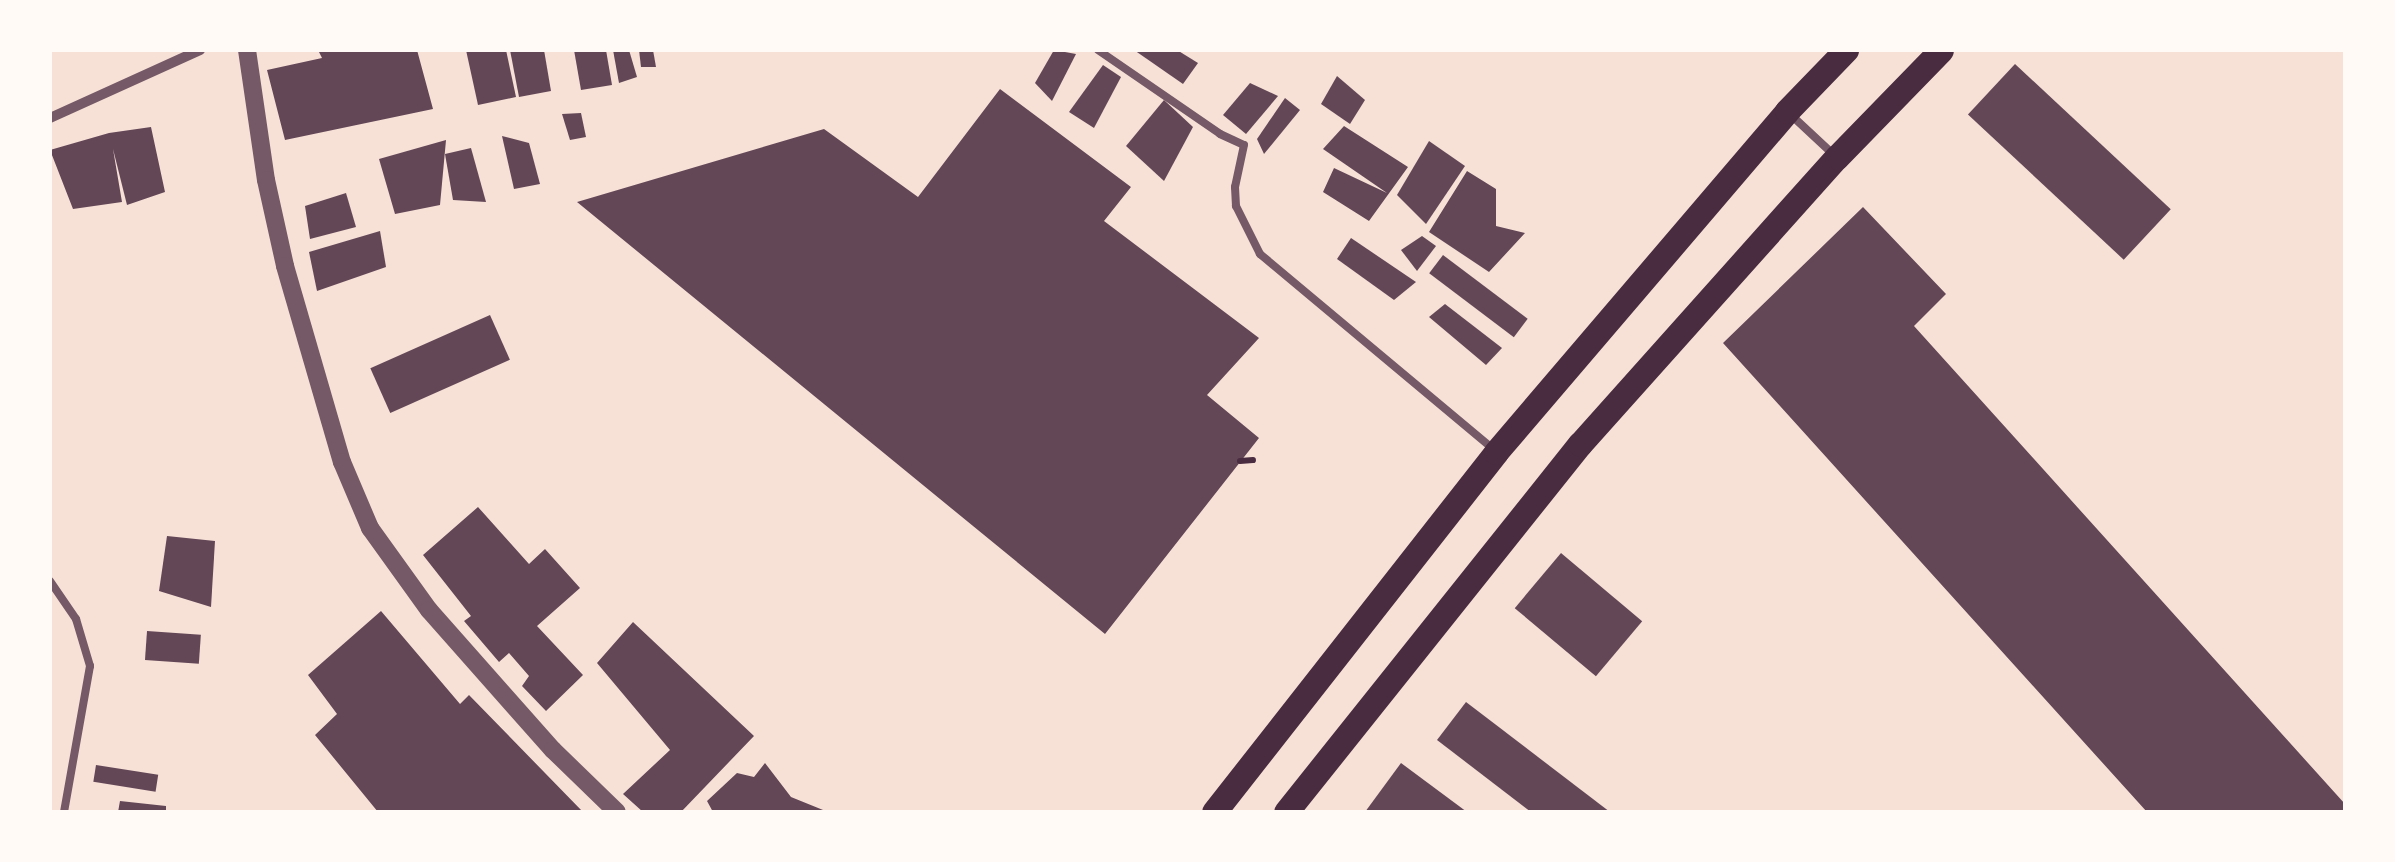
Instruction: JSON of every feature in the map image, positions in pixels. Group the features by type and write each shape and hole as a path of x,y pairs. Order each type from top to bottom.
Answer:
{"main road":[{"path":"1214,812 1496,452 1786,112 1846,50"},
{"path":"1286,812 1580,444 1836,157 1941,50"}],"street":[{"path":"50,118 200,50"},
{"path":"247,50 266,180 285,266 342,462 370,528 429,610 554,750 617,812"}],"lane":[{"path":"1098,50 1220,134 1244,145 1235,187 1236,206 1260,254 1496,452"},
{"path":"1786,112 1836,157"},
{"path":"50,581 76,619 90,666 64,812"}],"path":[{"path":"1240,461 1253,460"}],"building":[{"path":"318,50 417,50 433,109 285,140 267,70 322,58"},
{"path":"466,50 506,50 516,97 478,105"},
{"path":"510,50 544,50 551,91 519,97"},
{"path":"574,50 606,50 612,85 581,90"},
{"path":"613,50 629,50 637,77 619,83"},
{"path":"639,50 653,50 656,67 641,67"},
{"path":"1054,50 1076,54 1052,101 1035,83"},
{"path":"1134,50 1177,50 1198,63 1183,84"},
{"path":"2015,64 2171,209 2124,260 1968,114"},
{"path":"1103,65 1121,77 1094,128 1069,112"},
{"path":"1337,76 1365,100 1350,124 1321,104"},
{"path":"1250,83 1278,96 1246,134 1223,115"},
{"path":"1000,89 1131,187 1104,221 1259,338 1207,395 1259,438 1105,634 577,202 824,129 918,197"},
{"path":"1285,98 1300,110 1264,154 1257,139"},
{"path":"1164,100 1193,127 1164,181 1126,146"},
{"path":"581,113 586,137 570,140 562,114"},
{"path":"1344,126 1408,167 1369,221 1323,192 1334,168 1387,193 1323,149"},
{"path":"151,127 165,192 127,205 113,149 122,202 73,209 50,150 109,133"},
{"path":"502,136 529,143 540,184 514,189"},
{"path":"446,140 440,205 395,214 379,159"},
{"path":"1429,141 1465,166 1426,224 1397,195"},
{"path":"471,148 486,202 453,200 445,154"},
{"path":"1467,171 1496,189 1496,226 1525,233 1489,272 1429,232"},
{"path":"346,193 356,227 310,239 305,206"},
{"path":"1863,207 1946,294 1914,326 2345,804 2345,812 2147,812 1723,343"},
{"path":"380,231 386,267 317,291 309,252"},
{"path":"1422,236 1436,246 1417,271 1401,250"},
{"path":"1351,238 1416,282 1394,300 1337,259"},
{"path":"1443,255 1528,319 1514,337 1429,273"},
{"path":"1445,304 1502,348 1486,365 1429,317"},
{"path":"490,315 510,360 390,413 370,368"},
{"path":"478,507 529,564 545,549 580,588 537,626 583,675 546,711 522,686 529,676 509,653 499,662 464,621 471,616 423,555"},
{"path":"167,536 215,541 211,607 159,591"},
{"path":"1561,553 1642,621 1596,676 1515,608"},
{"path":"381,611 460,704 469,695 583,812 378,812 315,735 337,714 308,675"},
{"path":"633,622 754,736 681,812 643,812 623,794 670,750 597,663"},
{"path":"147,631 201,635 199,664 145,660"},
{"path":"1466,702 1610,812 1531,812 1437,740"},
{"path":"765,763 791,797 828,812 713,812 707,801 737,773 754,777"},
{"path":"1401,763 1467,812 1365,812"},
{"path":"96,765 158,775 156,792 93,782"},
{"path":"120,801 166,806 166,812 118,812"}]}
